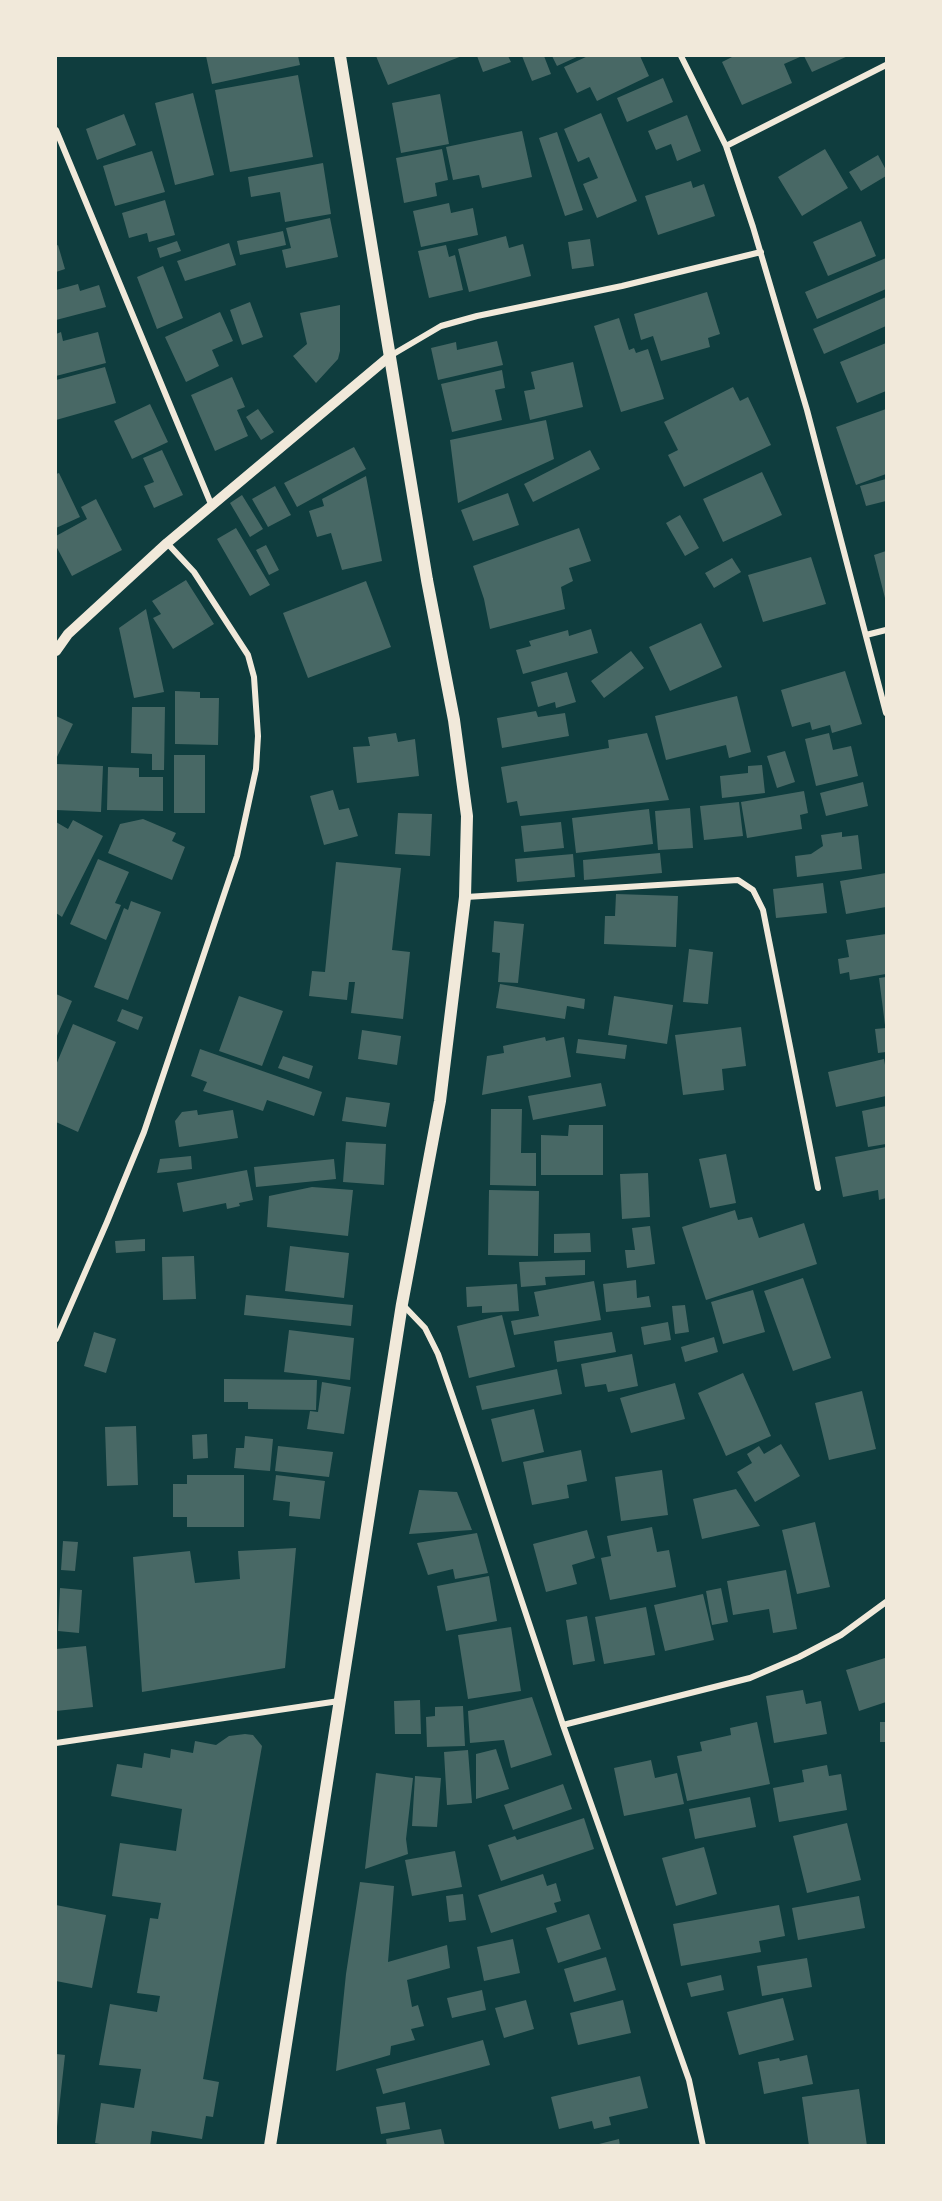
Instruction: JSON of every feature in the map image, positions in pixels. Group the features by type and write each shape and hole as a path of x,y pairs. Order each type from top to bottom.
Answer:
{"main road":[{"path":"270,2145 402,1304 440,1101 465,897 467,816 453,720 427,580 340,56"}],"street":[{"path":"681,56 726,146 761,252 807,410 886,713"},
{"path":"726,146 886,65"},
{"path":"56,130 211,504"},
{"path":"56,651 68,634 211,504 390,356 441,326 477,316 622,286 761,252"},
{"path":"56,1340 144,1132 237,856 256,769 258,736 254,677 248,655 194,572 167,543"},
{"path":"866,635 886,630"},
{"path":"465,897 738,880 753,890 763,910 818,1188"},
{"path":"402,1304 425,1328 438,1354 563,1725 689,2080 703,2145"},
{"path":"563,1725 750,1678 800,1657 841,1635 886,1602"},
{"path":"56,1743 339,1701"}],"building":[{"path":"206,56 298,56 300,65 212,84"},
{"path":"376,56 462,56 388,85"},
{"path":"477,56 508,56 511,62 483,72"},
{"path":"522,56 544,56 551,74 532,81"},
{"path":"552,56 579,56 557,66"},
{"path":"588,56 640,56 649,76 597,101 590,87 577,93 564,67"},
{"path":"734,56 800,57 784,64 792,83 742,105 722,62"},
{"path":"804,56 848,56 812,72"},
{"path":"298,75 313,157 230,172 215,90"},
{"path":"663,78 673,102 627,122 617,98"},
{"path":"193,93 214,175 175,185 155,103"},
{"path":"440,94 449,144 401,153 392,103"},
{"path":"601,113 637,201 597,218 583,184 598,178 589,157 578,162 564,129"},
{"path":"124,114 136,145 97,160 86,129"},
{"path":"687,115 701,151 677,161 671,144 656,150 648,131"},
{"path":"522,131 532,177 482,188 479,175 453,180 446,147"},
{"path":"557,132 583,210 565,216 539,138"},
{"path":"442,149 448,180 435,183 437,196 404,203 396,158"},
{"path":"825,149 848,188 802,216 778,177"},
{"path":"152,151 165,192 115,206 103,166"},
{"path":"878,155 886,170 886,176 861,191 849,172"},
{"path":"323,163 331,214 285,222 280,192 251,197 248,177"},
{"path":"691,181 693,188 704,184 715,216 658,235 645,196"},
{"path":"165,200 175,235 149,242 147,233 129,238 122,213"},
{"path":"449,203 451,213 473,208 478,235 421,247 413,211"},
{"path":"330,218 338,257 286,268 282,250 291,248 286,228"},
{"path":"861,221 876,256 828,276 813,242"},
{"path":"283,231 286,245 240,255 237,241"},
{"path":"506,236 509,248 523,244 531,276 469,292 458,249"},
{"path":"590,239 594,266 572,269 568,242"},
{"path":"177,241 181,251 160,258 157,248"},
{"path":"229,243 236,265 185,281 177,261"},
{"path":"58,245 65,269 56,272 56,246"},
{"path":"446,245 449,257 455,255 463,290 429,298 418,251"},
{"path":"886,258 886,289 817,319 805,292"},
{"path":"163,266 183,318 157,329 137,277"},
{"path":"78,284 80,291 99,285 106,307 56,320 56,290"},
{"path":"707,292 720,334 708,338 710,347 661,361 653,336 641,340 634,314"},
{"path":"886,297 886,326 824,354 813,329"},
{"path":"250,302 263,337 242,345 230,310"},
{"path":"340,305 338,359 316,383 293,356 307,344 300,313"},
{"path":"220,312 233,341 212,350 219,366 186,382 165,337"},
{"path":"619,318 629,350 634,348 636,353 648,349 664,399 621,412 594,326"},
{"path":"61,332 63,341 98,332 106,363 56,376 56,334"},
{"path":"497,341 503,365 438,380 431,348 456,342 457,350"},
{"path":"886,343 886,391 857,403 840,362"},
{"path":"573,362 583,407 530,420 524,391 535,389 531,372"},
{"path":"105,367 116,403 56,420 56,380"},
{"path":"502,370 505,388 495,390 502,420 452,432 441,384"},
{"path":"232,377 245,407 237,410 248,436 215,451 191,395"},
{"path":"733,387 740,401 748,397 771,445 684,487 668,455 678,450 664,422"},
{"path":"150,404 168,442 132,459 114,421"},
{"path":"258,409 274,432 261,440 246,417"},
{"path":"886,409 886,474 856,485 836,427"},
{"path":"546,420 554,459 458,503 450,440"},
{"path":"354,447 366,469 297,507 284,483"},
{"path":"162,450 183,495 154,508 144,486 154,482 143,458"},
{"path":"590,450 600,469 533,502 524,484"},
{"path":"762,472 782,515 723,542 703,499"},
{"path":"59,473 80,517 56,528 56,474"},
{"path":"366,476 382,561 342,570 331,533 317,537 309,511 324,506 322,499"},
{"path":"886,479 886,501 866,506 860,486"},
{"path":"275,486 291,515 268,527 252,499"},
{"path":"508,493 519,525 473,541 461,510"},
{"path":"242,495 263,529 250,537 230,503"},
{"path":"96,499 122,550 72,576 56,546 56,536 87,519 81,507"},
{"path":"680,515 699,548 685,556 666,523"},
{"path":"236,528 270,585 250,596 217,539"},
{"path":"579,528 591,561 569,568 573,581 561,587 565,609 490,629 484,599 473,566"},
{"path":"266,545 279,570 269,575 256,550"},
{"path":"886,551 886,602 874,555"},
{"path":"811,557 826,604 763,622 748,575"},
{"path":"732,558 741,572 714,588 705,573"},
{"path":"186,580 214,624 173,649 153,618 161,614 152,601"},
{"path":"366,581 391,647 308,678 283,613"},
{"path":"146,609 164,692 134,698 119,628"},
{"path":"701,623 722,667 670,691 649,647"},
{"path":"591,629 598,653 523,674 516,650 531,646 529,641 568,630 569,636"},
{"path":"631,651 644,668 604,698 591,681"},
{"path":"845,671 862,724 832,733 830,725 812,730 810,722 792,727 781,690"},
{"path":"567,672 576,702 556,708 555,702 538,707 531,682"},
{"path":"175,691 200,692 200,698 219,698 218,745 175,744"},
{"path":"737,696 751,752 729,758 726,745 666,760 655,716"},
{"path":"132,707 165,707 164,770 152,770 152,754 131,753"},
{"path":"536,711 538,717 565,713 569,736 502,748 497,718"},
{"path":"56,716 73,724 56,759"},
{"path":"396,733 398,742 415,739 419,776 357,783 353,747 370,746 368,737"},
{"path":"647,733 669,800 520,816 517,801 507,803 501,767 609,748 608,740"},
{"path":"829,733 833,750 851,746 858,776 816,786 805,739"},
{"path":"785,751 795,782 777,788 767,756"},
{"path":"174,755 205,755 205,813 174,813"},
{"path":"56,764 103,766 101,812 56,810"},
{"path":"762,765 765,793 722,798 720,776 748,773 748,766"},
{"path":"108,767 139,768 139,777 163,777 163,811 107,810"},
{"path":"863,782 868,806 826,816 820,793"},
{"path":"333,790 339,810 349,808 358,836 324,845 310,796"},
{"path":"804,791 808,813 800,815 802,829 747,838 741,802"},
{"path":"739,802 743,836 704,840 700,806"},
{"path":"690,808 693,848 658,850 655,811"},
{"path":"649,809 653,844 576,853 572,818"},
{"path":"398,813 432,814 430,856 395,854"},
{"path":"143,819 176,833 172,841 185,847 172,880 108,853 120,824"},
{"path":"73,820 103,836 62,917 56,913 56,822 68,829"},
{"path":"561,822 564,848 524,852 521,826"},
{"path":"842,832 842,837 858,835 862,869 797,877 795,856 811,854 823,846 821,835"},
{"path":"660,853 662,873 584,880 583,860"},
{"path":"573,854 575,877 517,882 515,859"},
{"path":"98,859 129,872 115,903 121,905 106,940 70,924"},
{"path":"336,862 401,868 392,950 410,952 403,1019 351,1013 355,982 349,982 347,1000 309,996 312,971 325,972"},
{"path":"886,873 886,907 846,914 840,881"},
{"path":"823,883 827,913 776,918 773,889"},
{"path":"616,894 678,896 676,947 604,944 605,916 615,916"},
{"path":"131,901 161,912 128,1000 94,987 124,908 128,910"},
{"path":"494,921 524,924 518,983 498,982 500,953 492,952"},
{"path":"886,934 886,974 850,980 849,972 840,974 838,959 849,957 846,940"},
{"path":"689,949 713,952 708,1004 683,1002"},
{"path":"886,977 886,1025 885,1025 879,978"},
{"path":"500,984 585,999 584,1009 567,1006 565,1019 496,1008"},
{"path":"56,994 72,1001 56,1038"},
{"path":"239,996 283,1011 262,1066 219,1051"},
{"path":"614,996 673,1005 667,1044 608,1035"},
{"path":"122,1009 143,1017 138,1030 117,1021"},
{"path":"73,1024 116,1042 78,1132 56,1122 56,1065"},
{"path":"741,1027 746,1066 722,1069 724,1090 683,1095 675,1035"},
{"path":"886,1028 886,1052 878,1053 875,1029"},
{"path":"362,1030 401,1036 397,1065 358,1059"},
{"path":"545,1037 546,1041 564,1037 571,1077 482,1095 487,1056 504,1053 503,1046"},
{"path":"578,1039 627,1045 625,1059 576,1053"},
{"path":"200,1049 322,1092 314,1116 267,1100 263,1111 203,1091 207,1082 191,1076"},
{"path":"283,1056 313,1066 309,1079 278,1068"},
{"path":"884,1059 886,1096 836,1107 828,1072"},
{"path":"601,1083 606,1106 533,1120 528,1096"},
{"path":"346,1097 390,1103 386,1127 342,1121"},
{"path":"886,1106 886,1144 868,1147 862,1111"},
{"path":"491,1109 522,1109 521,1153 536,1153 536,1186 490,1185"},
{"path":"197,1110 198,1115 233,1110 238,1138 179,1147 175,1121 182,1112"},
{"path":"569,1125 603,1125 603,1175 541,1175 541,1135 568,1136"},
{"path":"346,1142 386,1144 384,1185 343,1182"},
{"path":"886,1147 886,1198 879,1200 878,1190 843,1197 835,1157"},
{"path":"726,1154 736,1203 710,1208 699,1159"},
{"path":"191,1156 192,1169 157,1173 160,1159"},
{"path":"334,1159 336,1179 256,1187 254,1167"},
{"path":"247,1170 253,1200 227,1209 226,1203 183,1212 177,1183"},
{"path":"648,1173 650,1217 622,1219 620,1174"},
{"path":"312,1187 353,1190 348,1236 267,1227 269,1196"},
{"path":"489,1190 539,1191 538,1256 488,1255"},
{"path":"735,1210 738,1220 752,1217 759,1238 804,1223 817,1264 706,1300 682,1227"},
{"path":"650,1226 655,1264 627,1268 625,1250 635,1250 632,1228"},
{"path":"590,1233 591,1252 554,1253 554,1234"},
{"path":"145,1239 145,1251 116,1253 115,1241"},
{"path":"290,1246 349,1253 344,1298 285,1291"},
{"path":"194,1256 196,1299 163,1300 162,1257"},
{"path":"585,1260 585,1275 545,1277 546,1285 521,1287 519,1262"},
{"path":"803,1278 831,1358 793,1371 764,1291"},
{"path":"636,1280 637,1298 649,1296 651,1307 606,1312 603,1284"},
{"path":"594,1281 601,1320 514,1335 511,1321 539,1316 534,1292"},
{"path":"517,1284 519,1311 482,1313 482,1306 467,1307 466,1287"},
{"path":"753,1290 765,1332 723,1344 711,1302"},
{"path":"246,1295 353,1305 351,1326 244,1315"},
{"path":"685,1305 689,1332 675,1334 672,1306"},
{"path":"502,1315 515,1367 469,1378 457,1326"},
{"path":"668,1322 671,1340 644,1345 641,1327"},
{"path":"289,1330 354,1338 350,1380 284,1372"},
{"path":"94,1332 116,1339 106,1373 84,1366"},
{"path":"612,1332 616,1352 557,1362 554,1341"},
{"path":"714,1337 718,1352 685,1362 681,1347"},
{"path":"632,1354 638,1386 608,1392 606,1384 585,1387 581,1364"},
{"path":"557,1369 562,1394 482,1410 476,1386"},
{"path":"743,1373 771,1436 726,1456 698,1393"},
{"path":"224,1379 317,1380 316,1410 248,1409 248,1402 224,1402"},
{"path":"322,1382 351,1387 344,1434 307,1429 310,1411 318,1412"},
{"path":"675,1383 685,1419 631,1433 620,1398"},
{"path":"862,1391 876,1449 829,1460 815,1403"},
{"path":"534,1409 544,1452 502,1462 491,1419"},
{"path":"136,1426 138,1485 107,1486 105,1427"},
{"path":"207,1434 208,1458 193,1459 192,1435"},
{"path":"245,1436 273,1439 270,1471 234,1468 236,1448 244,1448"},
{"path":"781,1444 800,1476 755,1502 737,1472 752,1463 747,1454 759,1446 764,1454"},
{"path":"278,1446 333,1452 329,1477 275,1471"},
{"path":"581,1450 587,1481 567,1485 569,1498 532,1505 523,1462"},
{"path":"662,1470 668,1515 621,1521 615,1477"},
{"path":"187,1475 244,1475 244,1527 187,1527 187,1517 173,1517 173,1484 187,1484"},
{"path":"276,1475 325,1481 320,1519 289,1516 290,1502 273,1500"},
{"path":"736,1489 760,1526 702,1539 693,1499"},
{"path":"419,1490 457,1492 472,1530 409,1534"},
{"path":"815,1522 830,1587 797,1594 782,1530"},
{"path":"652,1527 657,1552 669,1550 676,1587 610,1600 601,1558 611,1556 607,1536"},
{"path":"587,1530 595,1558 572,1565 577,1584 546,1592 533,1544"},
{"path":"477,1533 488,1573 455,1579 453,1569 428,1575 417,1543"},
{"path":"63,1541 78,1542 75,1571 61,1570"},
{"path":"296,1548 285,1668 142,1692 133,1557 190,1551 195,1583 240,1579 238,1551"},
{"path":"786,1570 797,1629 773,1633 769,1609 733,1615 727,1581"},
{"path":"489,1576 497,1621 446,1631 437,1586"},
{"path":"60,1588 82,1590 79,1633 58,1631"},
{"path":"721,1588 728,1622 712,1625 706,1591"},
{"path":"703,1594 714,1640 665,1651 654,1605"},
{"path":"646,1607 655,1655 604,1664 595,1617"},
{"path":"587,1616 595,1661 573,1665 566,1620"},
{"path":"511,1627 521,1691 468,1699 458,1635"},
{"path":"86,1646 93,1707 56,1711 56,1649"},
{"path":"885,1658 886,1702 859,1711 846,1670"},
{"path":"803,1690 806,1704 821,1701 827,1734 774,1743 766,1696"},
{"path":"532,1697 552,1755 511,1768 504,1740 470,1743 468,1711"},
{"path":"420,1700 421,1734 395,1734 394,1701"},
{"path":"463,1706 465,1746 427,1747 426,1717 435,1716 435,1707"},
{"path":"757,1722 770,1784 687,1801 677,1756 702,1751 700,1742 731,1735 730,1728"},
{"path":"880,1722 886,1722 886,1742 880,1742"},
{"path":"253,1735 262,1746 203,2079 219,2082 213,2117 206,2116 202,2139 152,2131 150,2146 110,2146 95,2143 101,2103 134,2108 141,2069 99,2065 110,2004 157,2012 160,1996 137,1993 150,1918 158,1919 161,1903 112,1896 120,1843 176,1851 182,1809 111,1796 117,1764 142,1768 144,1753 170,1758 171,1749 193,1753 195,1741 216,1745 229,1736"},
{"path":"496,1749 509,1789 476,1799 476,1754"},
{"path":"468,1750 472,1803 447,1805 444,1752"},
{"path":"651,1760 655,1778 677,1773 684,1804 624,1816 614,1768"},
{"path":"827,1765 829,1776 841,1774 847,1810 779,1822 773,1788 804,1782 802,1770"},
{"path":"376,1773 413,1778 406,1839 408,1854 365,1869"},
{"path":"415,1776 441,1778 437,1827 412,1826"},
{"path":"563,1784 572,1809 513,1830 504,1805"},
{"path":"750,1797 756,1827 695,1839 689,1809"},
{"path":"584,1818 594,1849 501,1881 488,1845 515,1836 517,1840"},
{"path":"847,1823 861,1880 807,1893 793,1836"},
{"path":"704,1847 717,1894 676,1906 662,1858"},
{"path":"455,1851 462,1887 412,1896 405,1860"},
{"path":"543,1874 547,1886 556,1883 561,1901 554,1903 557,1912 491,1933 478,1895"},
{"path":"360,1882 394,1886 388,1962 447,1945 450,1968 407,1980 412,2007 418,2005 424,2026 411,2029 415,2040 391,2046 390,2055 336,2071 346,1974"},
{"path":"463,1894 466,1920 449,1922 446,1896"},
{"path":"859,1896 865,1928 798,1940 792,1908"},
{"path":"56,1905 106,1915 92,1988 56,1981"},
{"path":"779,1905 785,1936 759,1941 761,1952 681,1966 673,1924"},
{"path":"589,1914 601,1949 558,1963 546,1928"},
{"path":"513,1939 520,1973 484,1981 477,1947"},
{"path":"606,1957 616,1990 574,2002 564,1969"},
{"path":"807,1958 812,1987 762,1996 757,1966"},
{"path":"721,1975 724,1990 691,1997 687,1983"},
{"path":"482,1990 486,2010 452,2018 447,1998"},
{"path":"783,1998 794,2040 739,2055 727,2012"},
{"path":"526,2000 534,2029 504,2038 495,2008"},
{"path":"623,2000 631,2033 578,2045 570,2013"},
{"path":"483,2040 490,2065 383,2094 376,2069"},
{"path":"56,2054 65,2055 57,2127 56,2127"},
{"path":"807,2055 813,2084 764,2094 758,2062 779,2058 780,2061"},
{"path":"640,2076 648,2108 609,2117 611,2125 594,2129 592,2121 559,2129 551,2097"},
{"path":"859,2089 867,2146 809,2146 802,2097"},
{"path":"405,2102 410,2129 381,2134 376,2107"},
{"path":"441,2129 445,2146 387,2146 386,2139"},
{"path":"619,2139 620,2146 595,2145"}]}
